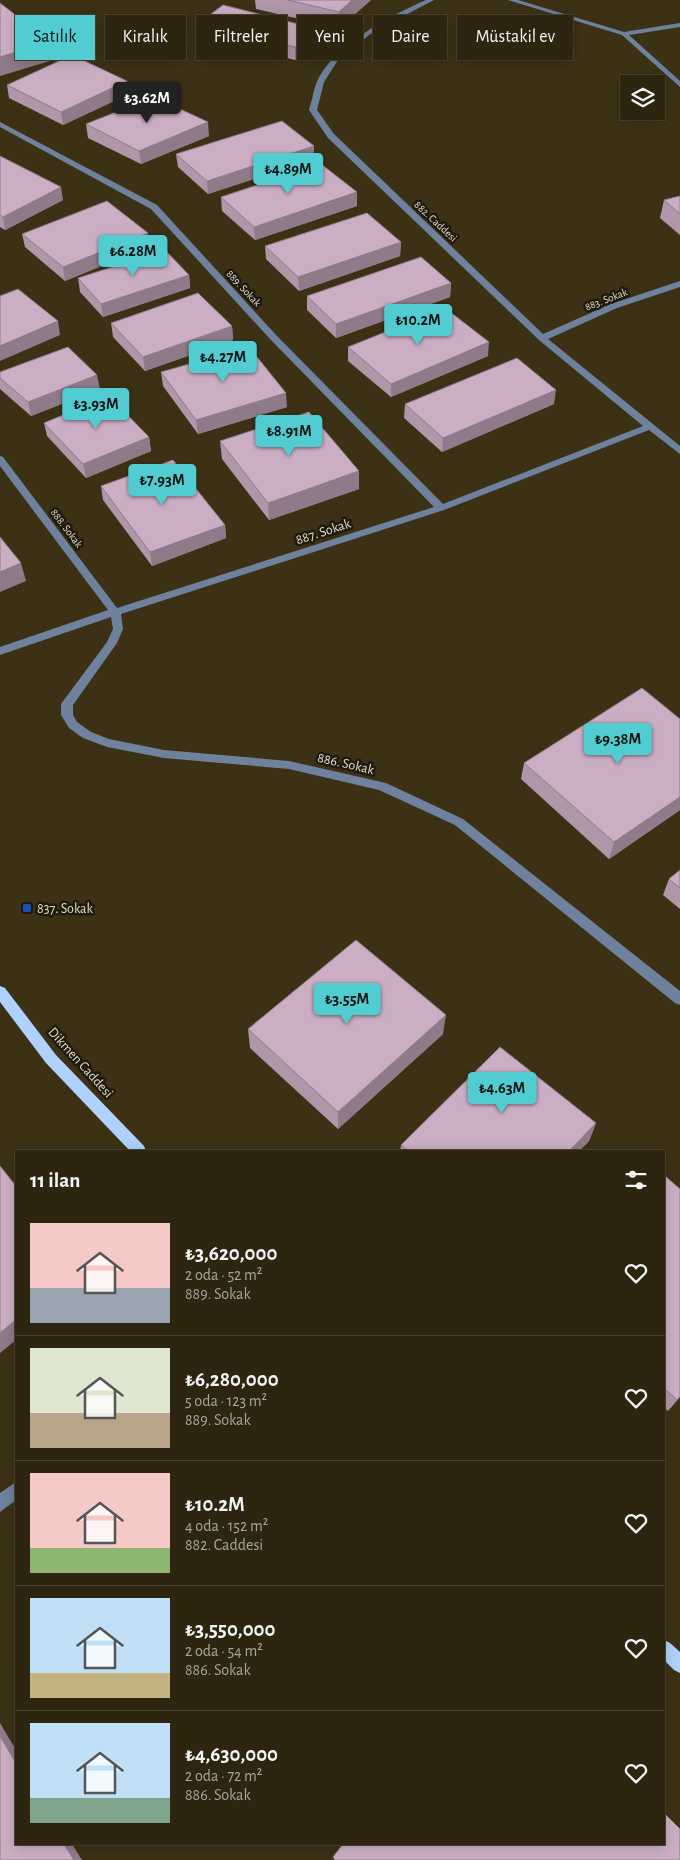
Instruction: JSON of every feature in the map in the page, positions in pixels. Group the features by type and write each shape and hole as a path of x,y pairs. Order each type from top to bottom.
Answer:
{"main road":[{"name":"Dikmen Caddesi","path":"0,992 52,1059 138,1150"},
{"path":"665,1651 680,1664"}],"street":[{"name":"882. Caddesi","path":"431,0 402,13 371,31 336,59 320,82 313,110 331,136 542,338 680,451"},
{"path":"510,0 624,34 680,25"},
{"path":"624,34 680,86"},
{"name":"889. Sokak","path":"0,124 154,207 274,338 441,508"},
{"name":"883. Sokak","path":"542,338 614,306 680,284"},
{"name":"887. Sokak","path":"0,651 115,612 441,508 651,426"},
{"name":"888. Sokak","path":"0,459 115,612"},
{"name":"886. Sokak","path":"115,612 118,629 112,643 67,704 67,715 73,725 87,735 108,743 164,754 289,766 382,786 459,822 680,999"},
{"path":"0,1504 15,1491"}],"building":[{"path":"288,0 352,0 339,12"},
{"path":"0,3 15,15 15,52 0,57"},
{"path":"223,5 263,15 210,15"},
{"path":"287,21 297,24 297,45 295,47 287,45"},
{"path":"61,60 83,60 127,81 61,112 7,85"},
{"path":"154,97 208,122 139,151 86,124"},
{"path":"282,121 314,146 207,181 176,154"},
{"path":"0,156 61,187 3,217 0,215"},
{"path":"321,164 357,192 254,227 221,197"},
{"path":"680,196 680,214 664,200"},
{"path":"107,201 148,233 63,267 22,234"},
{"path":"367,213 401,242 298,277 265,246"},
{"path":"165,250 189,275 101,304 78,278"},
{"path":"421,257 451,283 336,324 307,296"},
{"path":"18,289 58,321 0,346 0,296"},
{"path":"198,293 232,326 143,357 111,323"},
{"path":"445,308 489,342 391,384 348,347"},
{"path":"68,347 97,375 28,402 0,378 0,372"},
{"path":"249,347 286,393 196,420 161,372"},
{"path":"517,358 556,390 443,438 405,404"},
{"path":"109,396 149,437 83,464 44,423"},
{"path":"309,412 359,471 268,503 220,441"},
{"path":"173,460 225,525 150,552 101,486"},
{"path":"0,537 21,563 0,572"},
{"path":"642,688 680,719 680,797 614,842 524,763"},
{"path":"680,870 680,888 669,879"},
{"path":"356,940 446,1015 338,1112 248,1029"},
{"path":"500,1047 596,1123 570,1150 407,1150 401,1145"},
{"path":"0,1166 15,1185 15,1321 0,1333"},
{"path":"665,1176 680,1189 680,1396 677,1400 665,1389"},
{"path":"0,1736 15,1761 15,1845 65,1845 74,1860 0,1860"},
{"path":"665,1814 680,1829 680,1860 335,1860 333,1857 342,1845 665,1845"}],"place":[{"name":"837. Sokak","path":"27,908"}]}
